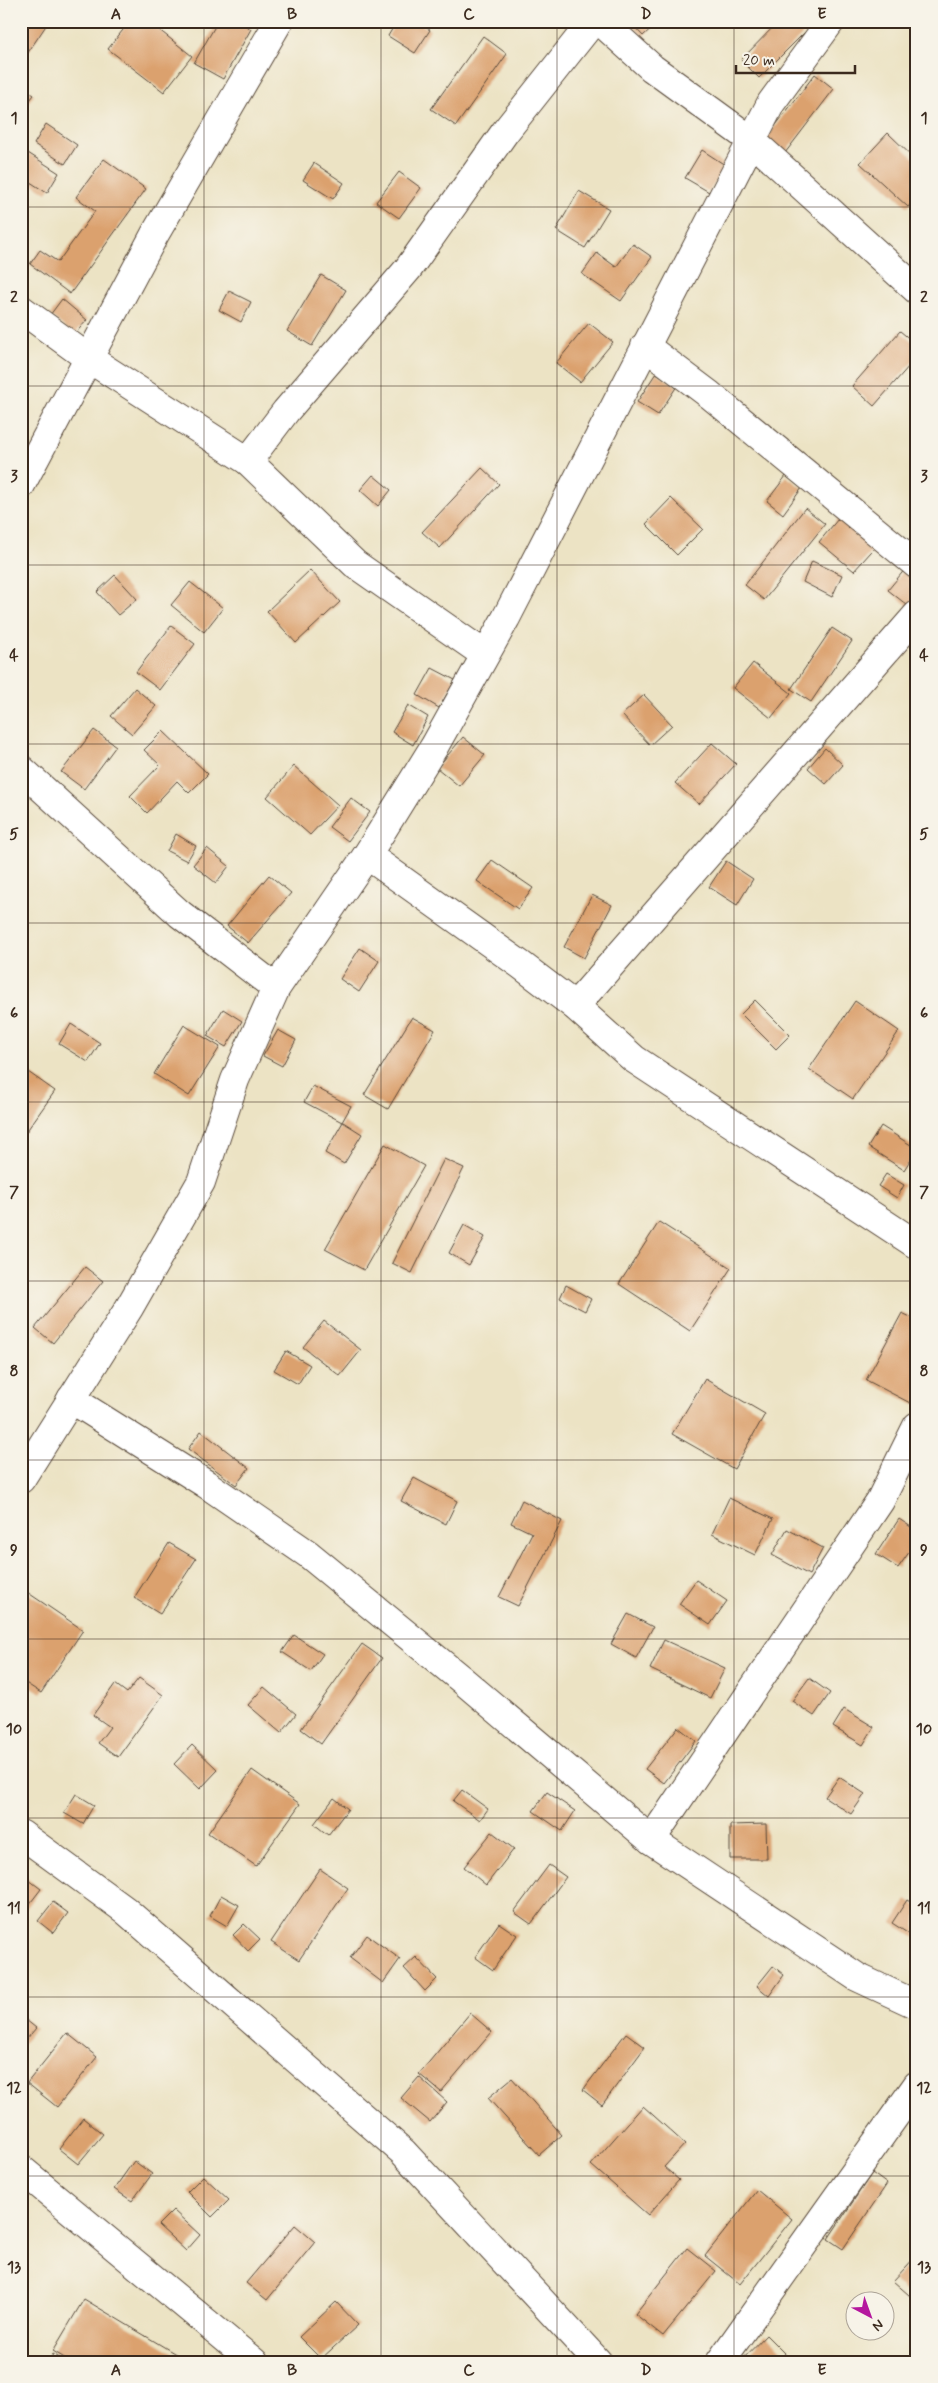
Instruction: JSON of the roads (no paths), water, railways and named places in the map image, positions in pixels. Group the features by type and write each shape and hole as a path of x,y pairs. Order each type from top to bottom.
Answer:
{"street":[{"path":"21,485 155,234 278,21"},
{"path":"248,461 286,411 408,269 505,132 593,21"},
{"path":"600,21 652,68 751,140 917,290"},
{"path":"24,1470 129,1308 201,1182 235,1080 276,988 367,855 434,748 484,654 506,618 771,103 830,21"},
{"path":"21,309 88,358 248,461 355,564 484,654"},
{"path":"645,346 710,395 917,565"},
{"path":"575,1006 917,614"},
{"path":"21,769 180,914 276,988"},
{"path":"367,855 575,1006 634,1059 917,1245"},
{"path":"71,1399 206,1484 308,1554 461,1679 651,1840 857,1977 917,2005"},
{"path":"651,1840 880,1501 917,1426"},
{"path":"21,1834 125,1910 403,2152 598,2362"},
{"path":"720,2362 917,2085"},
{"path":"21,2169 254,2362"}]}
